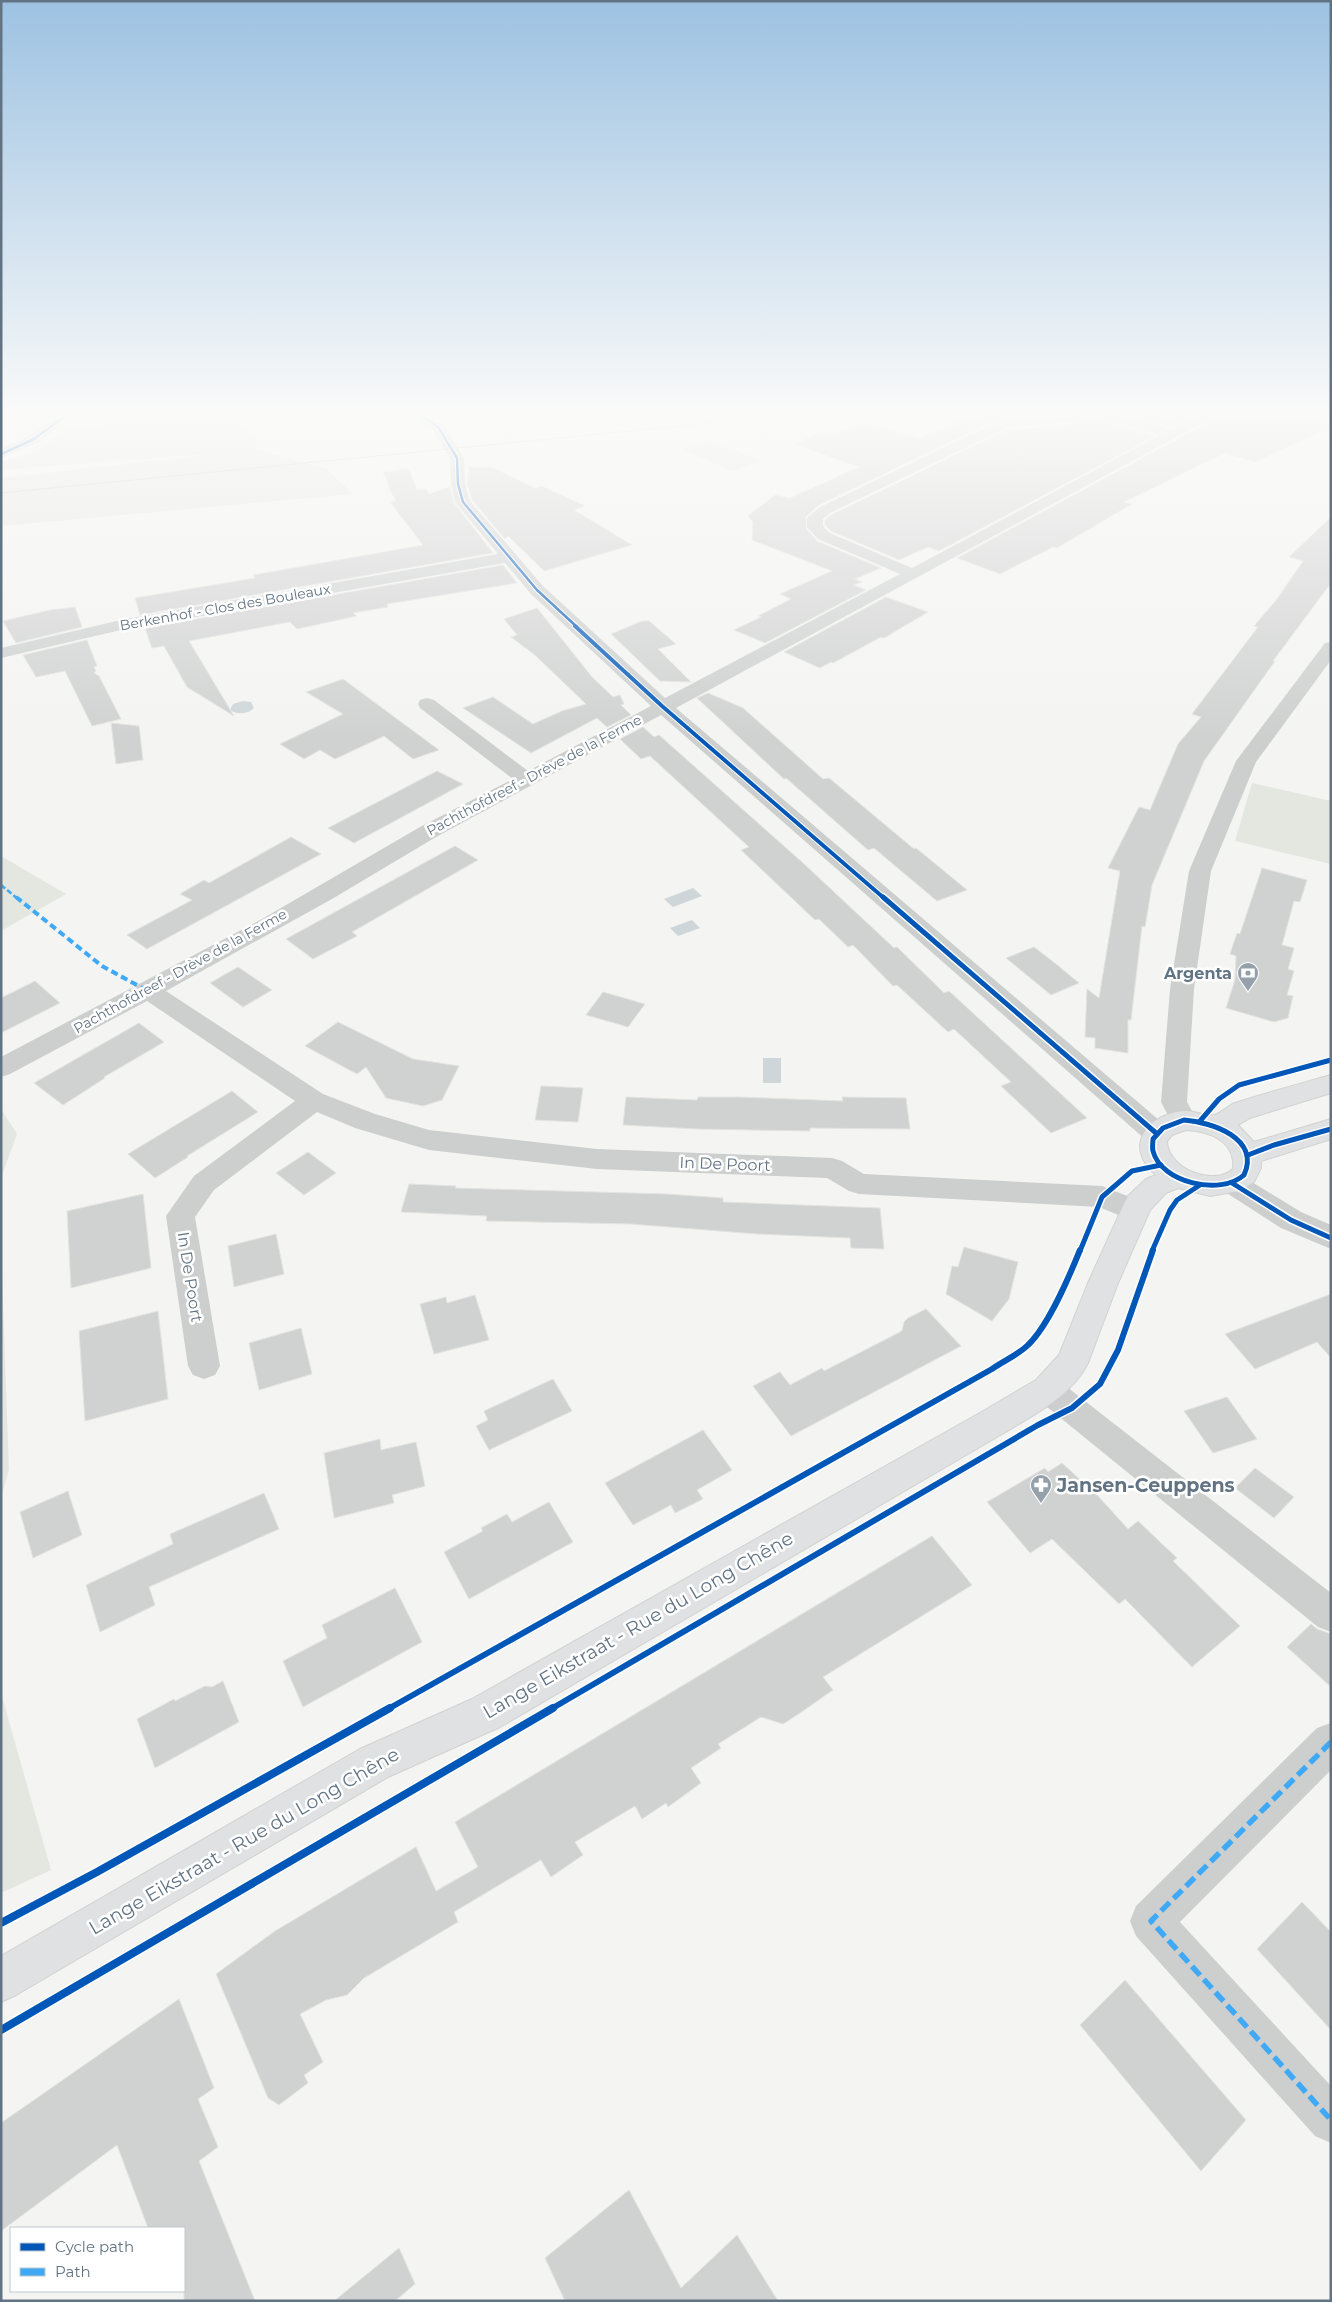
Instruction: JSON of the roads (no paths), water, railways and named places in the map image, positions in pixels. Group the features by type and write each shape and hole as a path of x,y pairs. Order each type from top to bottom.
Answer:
{"main road":[{"path":"1216,1126 1241,1110 1331,1084"},
{"path":"1184,1120 1200,1121 1216,1126 1230,1133 1242,1144 1248,1155 1248,1166 1243,1176 1232,1183 1218,1186 1200,1186 1177,1177 1161,1165 1154,1153 1152,1143 1156,1133 1167,1124 1184,1120"},
{"path":"1248,1155 1274,1145 1331,1129"},
{"name":"Lange Eikstraat - Rue du Long Chêne","path":"1,1980 374,1763 486,1713 990,1424 1047,1388 1072,1364 1103,1283 1138,1204 1156,1186 1177,1177"}],"street":[{"path":"482,524 537,590 662,706 1156,1133"},
{"path":"815,524 815,527 824,536 913,574"},
{"name":"Pachthofdreef - Drève de la Ferme","path":"1,1068 148,990 526,779 1003,524"},
{"name":"Berkenhof - Clos des Bouleaux","path":"1,653 121,625 509,557"},
{"path":"1184,1120 1174,1102 1182,989 1200,871 1246,761 1331,647"},
{"path":"427,704 526,779"},
{"name":"In De Poort","path":"148,990 314,1101 365,1121 429,1140 597,1159 832,1168 859,1184 1102,1197 1135,1211"},
{"name":"In De Poort","path":"204,1366 180,1216 204,1183 314,1101"},
{"path":"1232,1183 1291,1220 1331,1238"},
{"path":"1047,1388 1331,1616"},
{"path":"1331,1742 1151,1921 1331,2120"}],"place":[{"name":"Argenta","path":"1248,992"},
{"name":"Jansen-Ceuppens","path":"1041,1504"}]}
